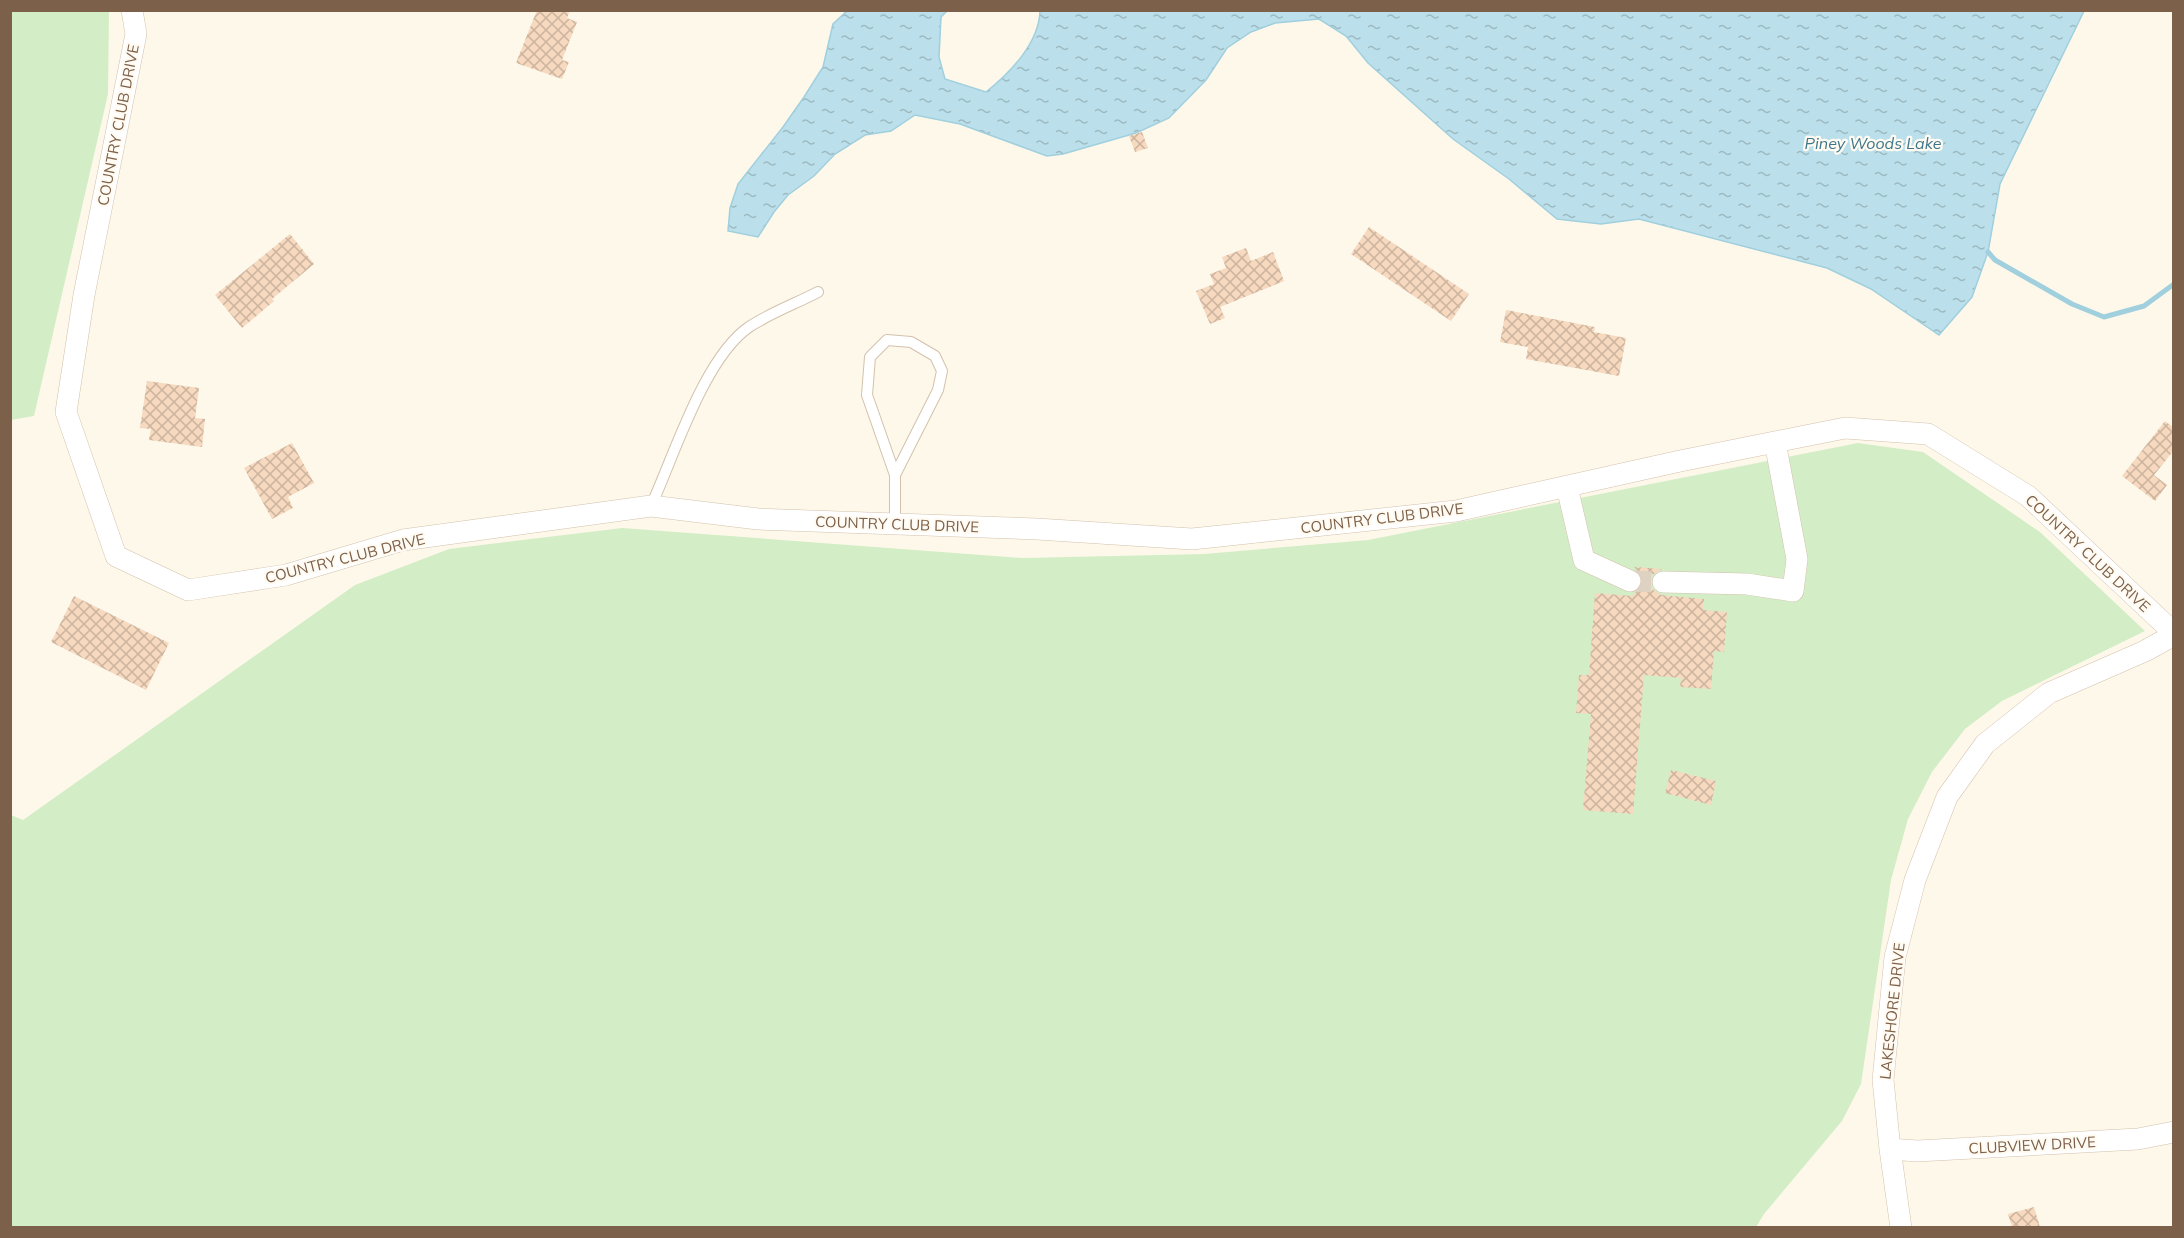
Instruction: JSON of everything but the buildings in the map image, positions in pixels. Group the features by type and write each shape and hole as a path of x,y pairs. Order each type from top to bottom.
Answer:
{"street":[{"name":"COUNTRY CLUB DRIVE","path":"132,10 136,34 84,295 66,412 116,556 188,590 286,575 403,540 651,506 758,519 1038,529 1192,539 1456,511 1680,461 1845,428 1928,434 2028,496 2174,634"},
{"path":"1663,582 1747,584 1793,591 1797,559 1775,442"},
{"path":"1567,487 1584,560 1630,581"},
{"name":"LAKESHORE DRIVE","path":"1901,1227 1883,1080 1895,957 1915,880 1947,797 1985,744 2049,693 2145,651 2174,634"},
{"name":"CLUBVIEW DRIVE","path":"1890,1149 1917,1151 2138,1139 2174,1132"}],"lane":[{"path":"651,506 697,400 723,351 748,328 818,292"},
{"path":"895,524 896,475 867,395 870,357 887,340 911,342 935,356 942,371 938,390 896,475"}],"green space":[{"path":"11,10 109,11 108,94 34,416 11,420"},
{"path":"1858,443 1923,452 2040,532 2145,631 2002,701 1965,729 1932,772 1908,819 1891,880 1861,1084 1842,1121 1764,1214 1756,1227 11,1228 11,815 23,820 355,585 449,549 622,528 1023,558 1204,554 1368,540"}],"water":[{"name":"Piney Woods Lake","path":"848,10 947,11 941,17 939,57 945,79 986,92 1004,76 1029,46 1035,34 1040,11 2084,11 2000,184 1988,252 1972,297 1939,335 1871,289 1827,268 1639,219 1601,224 1557,219 1509,179 1453,139 1368,63 1346,36 1319,19 1275,23 1251,32 1227,48 1206,80 1169,118 1136,133 1063,154 1047,156 960,124 915,115 891,131 865,135 835,154 814,176 788,195 758,237 728,231 730,208 738,184 783,127 823,67 833,24"}],"waterway":[{"path":"1988,252 1995,260 2072,304 2104,317 2144,306 2174,284"}],"tunnel":[{"path":"1630,581 1663,582"}]}
